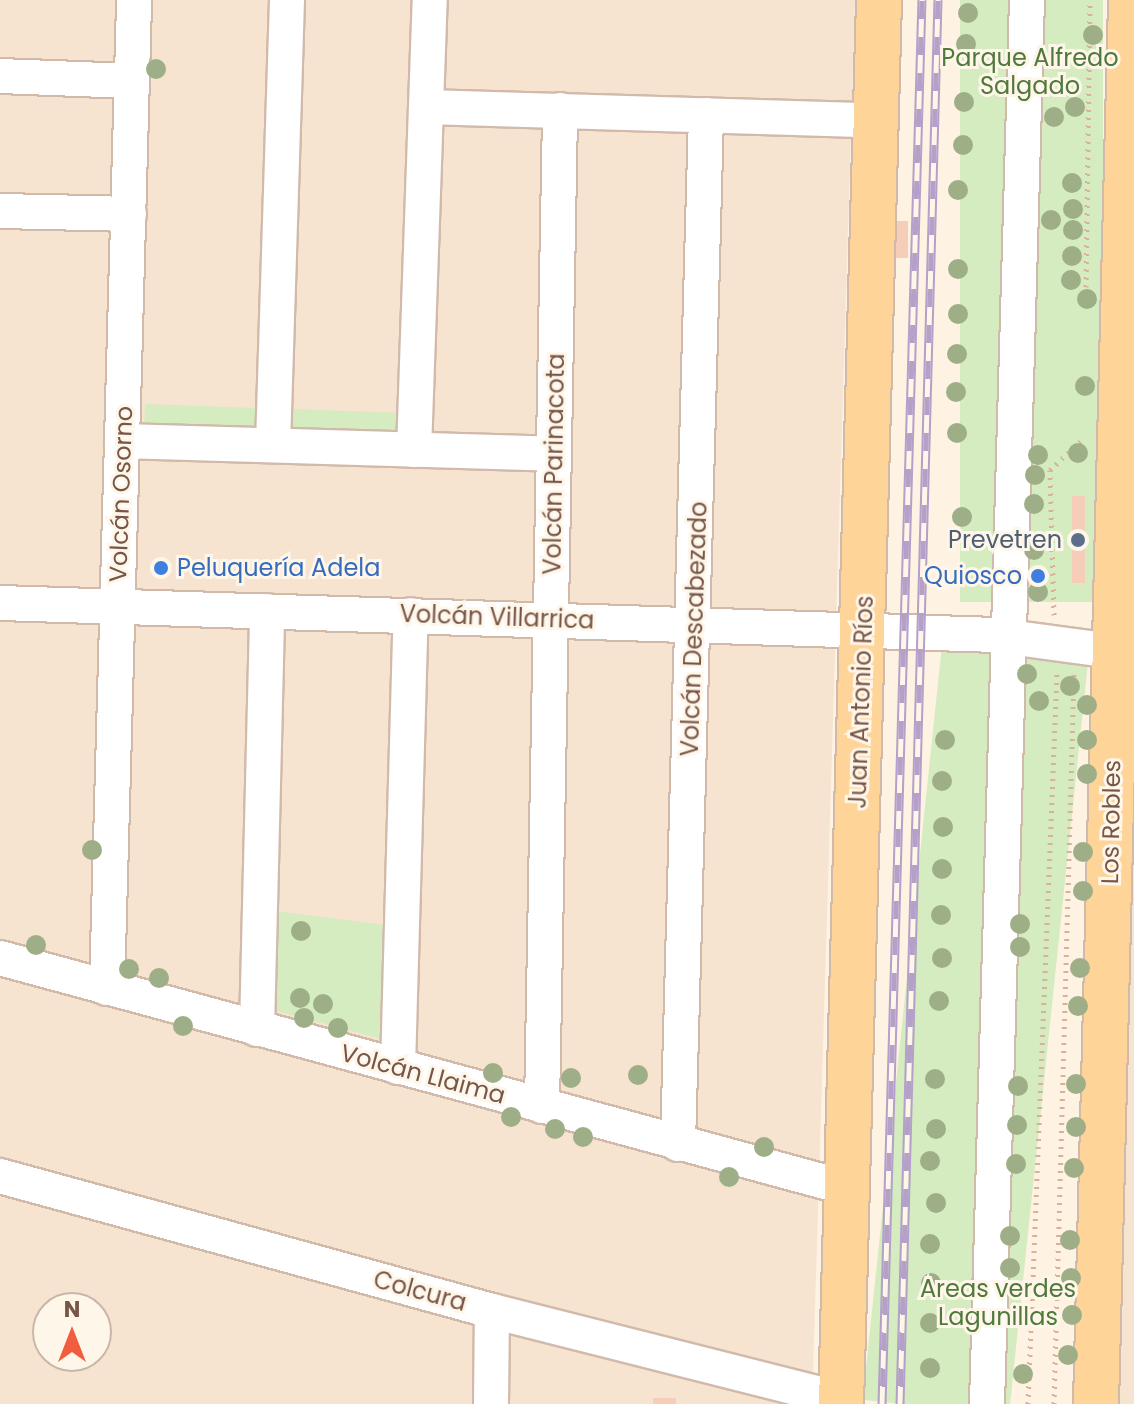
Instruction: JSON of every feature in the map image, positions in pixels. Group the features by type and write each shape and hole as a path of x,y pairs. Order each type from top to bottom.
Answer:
{"main road":[{"name":"Juan Antonio Ríos","path":"841,1402 879,0"},
{"name":"Los Robles","path":"1096,1404 1120,1057 1131,0"}],"street":[{"name":"Volcán Osorno","path":"107,988 134,0"},
{"path":"273,445 287,0"},
{"path":"414,450 430,0"},
{"path":"987,1404 1012,0"},
{"path":"973,1404 1027,0"},
{"path":"0,76 132,81"},
{"path":"426,107 877,120"},
{"name":"Volcán Parinacota","path":"542,1106 560,110"},
{"name":"Volcán Descabezado","path":"678,1144 695,623 706,115"},
{"path":"0,211 129,214"},
{"path":"122,441 554,454"},
{"name":"Volcán Villarrica","path":"0,603 863,629 1055,640 1125,652"},
{"path":"257,1029 267,611"},
{"path":"398,1067 411,615"},
{"name":"Volcán Llaima","path":"0,958 847,1188"},
{"name":"Colcura","path":"0,1176 492,1311 841,1402"},
{"path":"491,1404 492,1311"}],"path":[{"path":"1086,297 1090,0"},
{"path":"1028,1404 1055,640 1050,470 1085,438 1085,422"}],"shaded area":[{"path":"0,0 855,0 812,1404 0,1404"},
{"path":"1134,422 1134,1404 1112,1404"}],"green space":[{"name":"Parque Alfredo Salgado","path":"960,0 1103,0 1103,602 960,602"},
{"path":"145,404 405,413 404,439 144,430"},
{"name":"Areas verdes Lagunillas","path":"942,645 1088,660 1010,1404 902,1404 863,1400"},
{"path":"266,910 393,926 382,1039 262,1007"}],"building":[{"path":"893,221 908,221 908,258 893,258"},
{"name":"Prevetren","path":"1072,496 1085,496 1085,583 1072,583"},
{"path":"653,1398 676,1398 676,1404 653,1404"}],"railway":[{"path":"882,1404 922,0"},
{"path":"900,1404 938,0"}],"place":[{"name":"Prevetren","path":"1078,540"},
{"name":"Peluquería Adela","path":"161,568"},
{"name":"Quiosco","path":"1038,576"}]}
